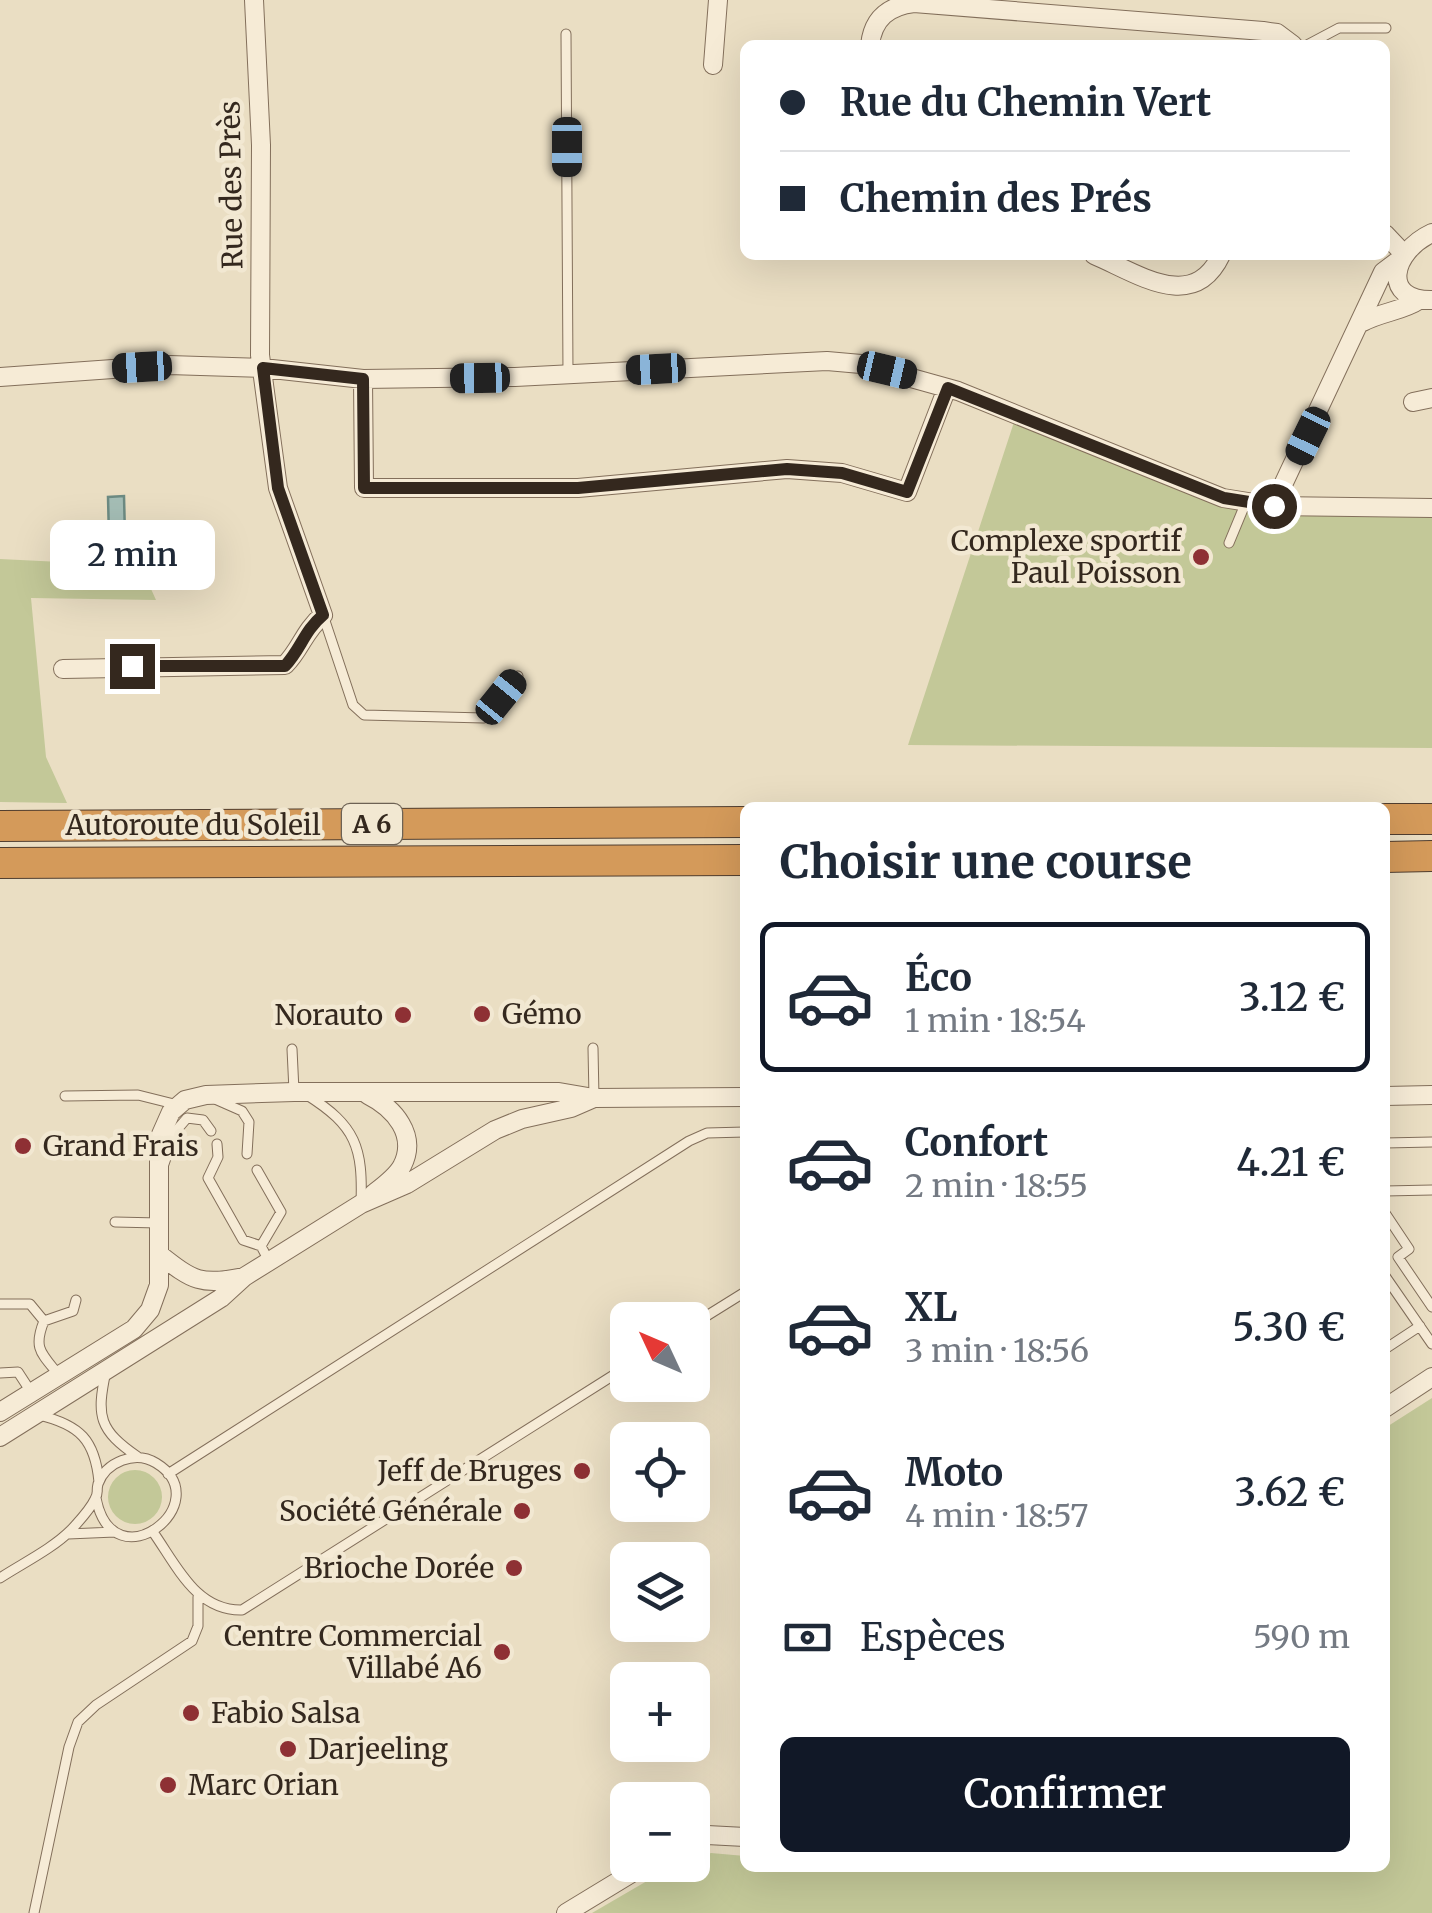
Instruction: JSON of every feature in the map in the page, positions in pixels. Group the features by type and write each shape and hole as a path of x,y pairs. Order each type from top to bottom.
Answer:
{"highway":[{"path":"1390,819 1432,818"},
{"name":"Autoroute du Soleil","path":"0,826 740,822"},
{"path":"1390,857 1432,856"},
{"name":"Autoroute du Soleil","path":"0,863 740,860"}],"street":[{"name":"Rue des Près","path":"254,0 262,145 260,356 278,488 323,615"},
{"path":"713,65 718,0"},
{"path":"871,40 877,21 887,10 914,2 1263,31 1286,40"},
{"path":"1274,506 1384,272 1412,244 1432,233"},
{"path":"1390,241 1401,257 1398,280 1405,292 1426,300"},
{"path":"1106,260 1181,288 1208,276 1218,260"},
{"path":"1363,322 1426,300"},
{"path":"0,378 169,365 263,368 363,379 827,361 861,364 948,388 1224,498 1274,506 1432,508"},
{"path":"363,379 364,488 578,488 787,469 842,473 907,492 948,388"},
{"path":"1412,402 1432,398"},
{"path":"62,668 285,666 294,656 300,638 323,615"},
{"path":"0,1412 134,1329 150,1310 158,1284 160,1254 159,1139 163,1124 178,1105 206,1094 298,1092 740,1097"},
{"path":"361,1204 401,1167 407,1144 400,1119 387,1105 364,1093"},
{"path":"1390,1096 1432,1096"},
{"path":"0,1437 221,1298 265,1254 407,1184 495,1130 594,1098"},
{"path":"160,1254 192,1280 209,1284 244,1277"},
{"path":"1390,1405 1432,1377"},
{"path":"710,1835 740,1837"},
{"path":"566,1913 617,1882"}],"lane":[{"path":"1316,40 1339,28 1386,28"},
{"path":"566,34 568,374"},
{"path":"1230,543 1246,502"},
{"path":"323,615 353,706 364,715 484,718 518,676"},
{"path":"593,1048 594,1098"},
{"path":"292,1049 298,1092 336,1113 355,1144 362,1166 361,1204"},
{"path":"206,1094 247,1118 247,1154"},
{"path":"64,1096 138,1095 178,1105"},
{"path":"158,1182 180,1124 186,1118 203,1120 211,1131"},
{"path":"168,1474 689,1141 707,1133 740,1132"},
{"path":"1390,1143 1432,1142"},
{"path":"218,1144 218,1157 208,1178 243,1240 265,1254 282,1212 257,1170"},
{"path":"1390,1191 1432,1190"},
{"path":"1390,1220 1409,1249 1398,1257 1432,1307"},
{"path":"115,1222 160,1223"},
{"path":"1390,1283 1432,1344"},
{"path":"710,1314 740,1295"},
{"path":"58,1374 38,1348 37,1338 44,1321 73,1311 76,1300"},
{"path":"0,1304 30,1304 44,1321"},
{"path":"1390,1347 1420,1326"},
{"path":"68,1534 118,1532 132,1536 153,1532 170,1517 175,1501 168,1474 155,1462 120,1445 104,1424 98,1406 106,1371"},
{"path":"0,1373 18,1372 32,1392"},
{"path":"153,1532 198,1596 215,1608 242,1610 610,1377"},
{"path":"37,1414 72,1426 85,1438 96,1459 98,1512 118,1532"},
{"path":"99,1482 108,1468 121,1460 138,1457"},
{"path":"0,1578 68,1534 96,1498"},
{"path":"34,1913 69,1747 78,1722 96,1704 192,1641 198,1626 198,1596"}],"green space":[{"name":"Complexe sportif Paul Poisson","path":"1016,416 1224,501 1432,510 1432,748 908,745"},
{"path":"137,554 150,573 147,580 156,600 31,598 46,757 67,803 0,802 0,559 81,563"},
{"path":"1432,1398 1432,1913 592,1913 645,1882 710,1882 711,1853 740,1856 740,1872 1390,1872 1390,1425"},
{"path":"135,1470 154,1478 162,1497 154,1516 135,1524 116,1516 108,1497 116,1478"}],"water":[{"path":"124,496 125,536 109,537 108,497"}],"place":[{"name":"Complexe sportif Paul Poisson","path":"1201,557"},
{"name":"Gémo","path":"482,1014"},
{"name":"Norauto","path":"403,1015"},
{"name":"Grand Frais","path":"23,1146"},
{"name":"Jeff de Bruges","path":"582,1471"},
{"name":"Société Générale","path":"522,1511"},
{"name":"Brioche Dorée","path":"514,1568"},
{"name":"Centre Commercial Villabé A6","path":"502,1652"},
{"name":"Fabio Salsa","path":"191,1713"},
{"name":"Darjeeling","path":"288,1749"},
{"name":"Marc Orian","path":"168,1785"}],"route":[{"path":"132,666 285,666 294,656 300,638 323,615 278,488 263,368 363,379 364,488 578,488 787,469 842,473 907,492 948,388 1224,498 1274,506"}]}
